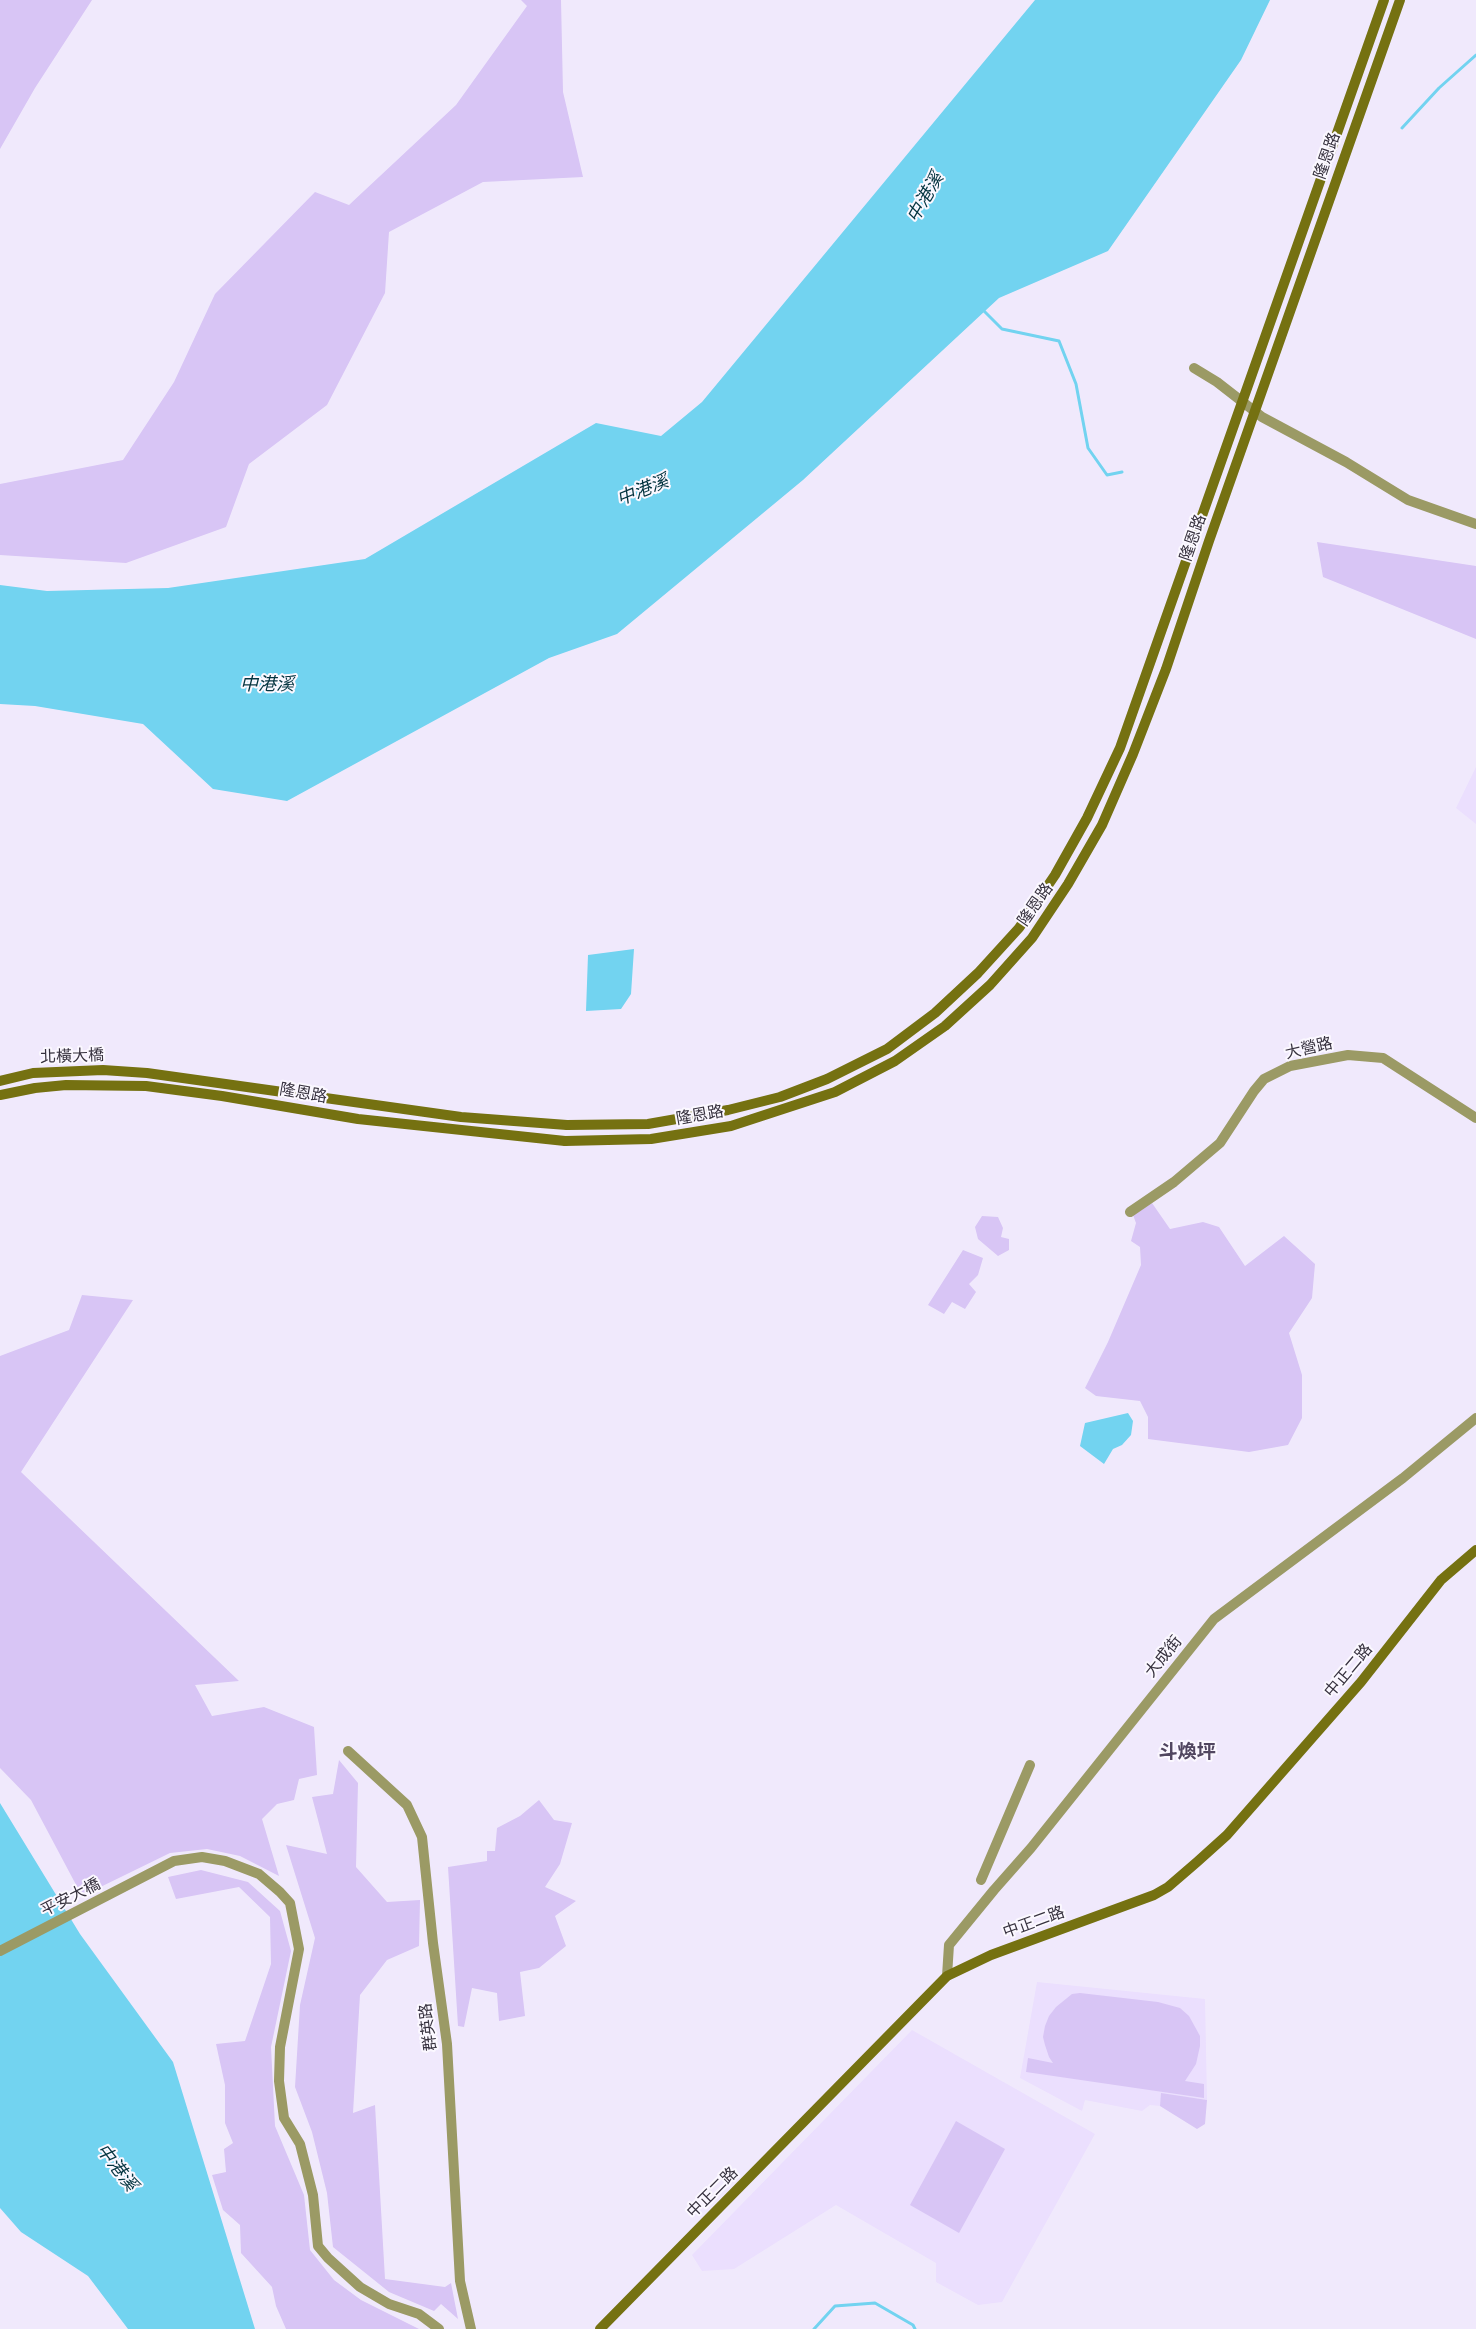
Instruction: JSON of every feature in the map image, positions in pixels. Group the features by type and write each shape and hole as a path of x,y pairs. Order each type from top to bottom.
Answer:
{"main road":[{"name":"隆恩路","path":"147,1073 461,1117 567,1125 648,1124 728,1110 780,1097 827,1079 887,1049 935,1013 978,973 1020,928 1055,875 1087,818 1120,748 1384,0"},
{"name":"隆恩路","path":"146,1086 222,1096 358,1119 565,1141 651,1140 731,1126 835,1092 895,1061 946,1026 990,985 1032,938 1068,884 1102,825 1133,754 1166,669 1219,512 1400,0"},
{"name":"北橫大橋","path":"0,1081 33,1073 103,1070 147,1073"},
{"name":"北橫大橋","path":"0,1095 36,1088 66,1086 146,1086"},
{"name":"中正二路","path":"600,2329 947,1976 991,1955 1154,1895 1168,1886 1227,1834 1361,1682 1441,1580 1476,1550"}],"street":[{"path":"1194,368 1217,382 1262,418 1346,462 1408,500 1476,524"},
{"name":"大營路","path":"1130,1212 1174,1182 1220,1143 1264,1079 1290,1066 1348,1055 1383,1058 1476,1118"},
{"name":"大成街","path":"947,1976 949,1945 1031,1848 1214,1619 1403,1478 1476,1418"},
{"name":"群英路","path":"348,1750 407,1805 422,1837 433,1943 447,2044 460,2281 471,2329"},
{"path":"981,1880 1030,1765"},
{"name":"平安大橋","path":"0,1951 174,1861 202,1857 225,1861 259,1874 290,1903 299,1949 280,2047 279,2081 284,2118 300,2144 314,2195 318,2246 328,2258 360,2287 389,2304 419,2314 439,2329"}],"shaded area":[{"path":"0,0 92,0 35,88 0,149"},
{"path":"521,0 561,0 563,92 583,177 483,182 389,232 385,293 327,405 249,464 226,527 126,563 0,555 0,484 123,460 174,382 215,294 315,192 349,205 456,105 527,6"},
{"path":"1317,542 1476,566 1476,639 1323,577"},
{"path":"1476,767 1476,824 1456,808"},
{"path":"1152,1203 1170,1229 1203,1222 1219,1227 1245,1266 1284,1236 1315,1264 1312,1298 1289,1333 1302,1375 1302,1418 1288,1445 1249,1452 1148,1439 1148,1417 1140,1401 1096,1396 1085,1388 1108,1342 1141,1265 1140,1247 1131,1241 1136,1223 1133,1215"},
{"path":"982,1216 998,1217 1003,1228 1001,1237 1009,1239 1009,1250 998,1256 978,1239 975,1227"},
{"path":"963,1250 983,1258 978,1275 969,1284 976,1292 965,1309 952,1302 944,1314 928,1305"},
{"path":"82,1295 133,1300 21,1472 239,1681 195,1685 212,1716 264,1707 314,1727 317,1775 299,1779 294,1800 277,1804 262,1819 279,1876 240,1856 207,1849 170,1853 82,1896 31,1800 0,1768 0,1356 69,1330"},
{"path":"339,1760 358,1783 356,1867 387,1902 420,1900 419,1946 387,1960 360,1995 353,2113 375,2105 385,2279 445,2287 451,2283 458,2319 441,2304 434,2311 389,2292 333,2247 327,2193 312,2132 295,2087 300,2005 315,1938 286,1845 327,1854 312,1797 333,1794"},
{"path":"539,1800 554,1820 572,1823 560,1864 545,1887 576,1901 555,1916 566,1946 539,1968 520,1972 525,2016 499,2021 497,1993 472,1988 464,2027 458,2026 448,1867 487,1861 487,1851 495,1851 497,1828 520,1816"},
{"path":"201,1870 248,1882 280,1911 291,1951 271,2047 275,2126 304,2195 310,2250 334,2280 361,2300 419,2329 286,2329 276,2306 272,2287 241,2253 240,2225 223,2210 212,2175 226,2172 224,2149 233,2143 225,2123 225,2085 216,2044 245,2041 271,1964 270,1917 239,1887 176,1899 168,1877"},
{"path":"1037,1982 1205,1999 1207,2100 1162,2094 1160,2106 1150,2105 1142,2111 1085,2100 1082,2111 1020,2078"},
{"path":"1080,1993 1158,2002 1180,2008 1189,2016 1200,2036 1196,2064 1185,2081 1204,2084 1204,2098 1026,2072 1028,2058 1053,2063 1049,2057 1043,2037 1045,2026 1049,2016 1056,2007 1072,1994"},
{"path":"912,2030 1095,2134 1002,2302 978,2305 936,2282 936,2263 836,2205 734,2269 702,2271 692,2255"},
{"path":"1161,2093 1207,2100 1205,2124 1197,2129 1160,2106"},
{"path":"956,2121 1005,2149 959,2233 910,2205"}],"water":[{"name":"中港溪","path":"1035,0 1270,0 1241,60 1108,251 999,298 803,480 617,634 549,658 287,801 213,789 143,724 35,706 0,704 0,585 47,591 168,588 365,559 596,423 661,436 702,402"},
{"path":"634,949 631,994 621,1009 586,1011 588,955"},
{"path":"1128,1413 1133,1421 1131,1435 1122,1445 1113,1449 1104,1464 1080,1446 1085,1423"},
{"name":"中港溪","path":"0,1803 80,1934 173,2062 255,2329 128,2329 88,2276 21,2232 0,2208"}],"waterway":[{"path":"1402,128 1439,88 1476,55"},
{"path":"982,309 1002,329 1059,341 1076,384 1088,448 1107,475 1122,472"},
{"path":"814,2329 835,2306 875,2303 913,2325 915,2329"}],"district":[{"name":"斗煥坪","path":"1187,1753"}]}
